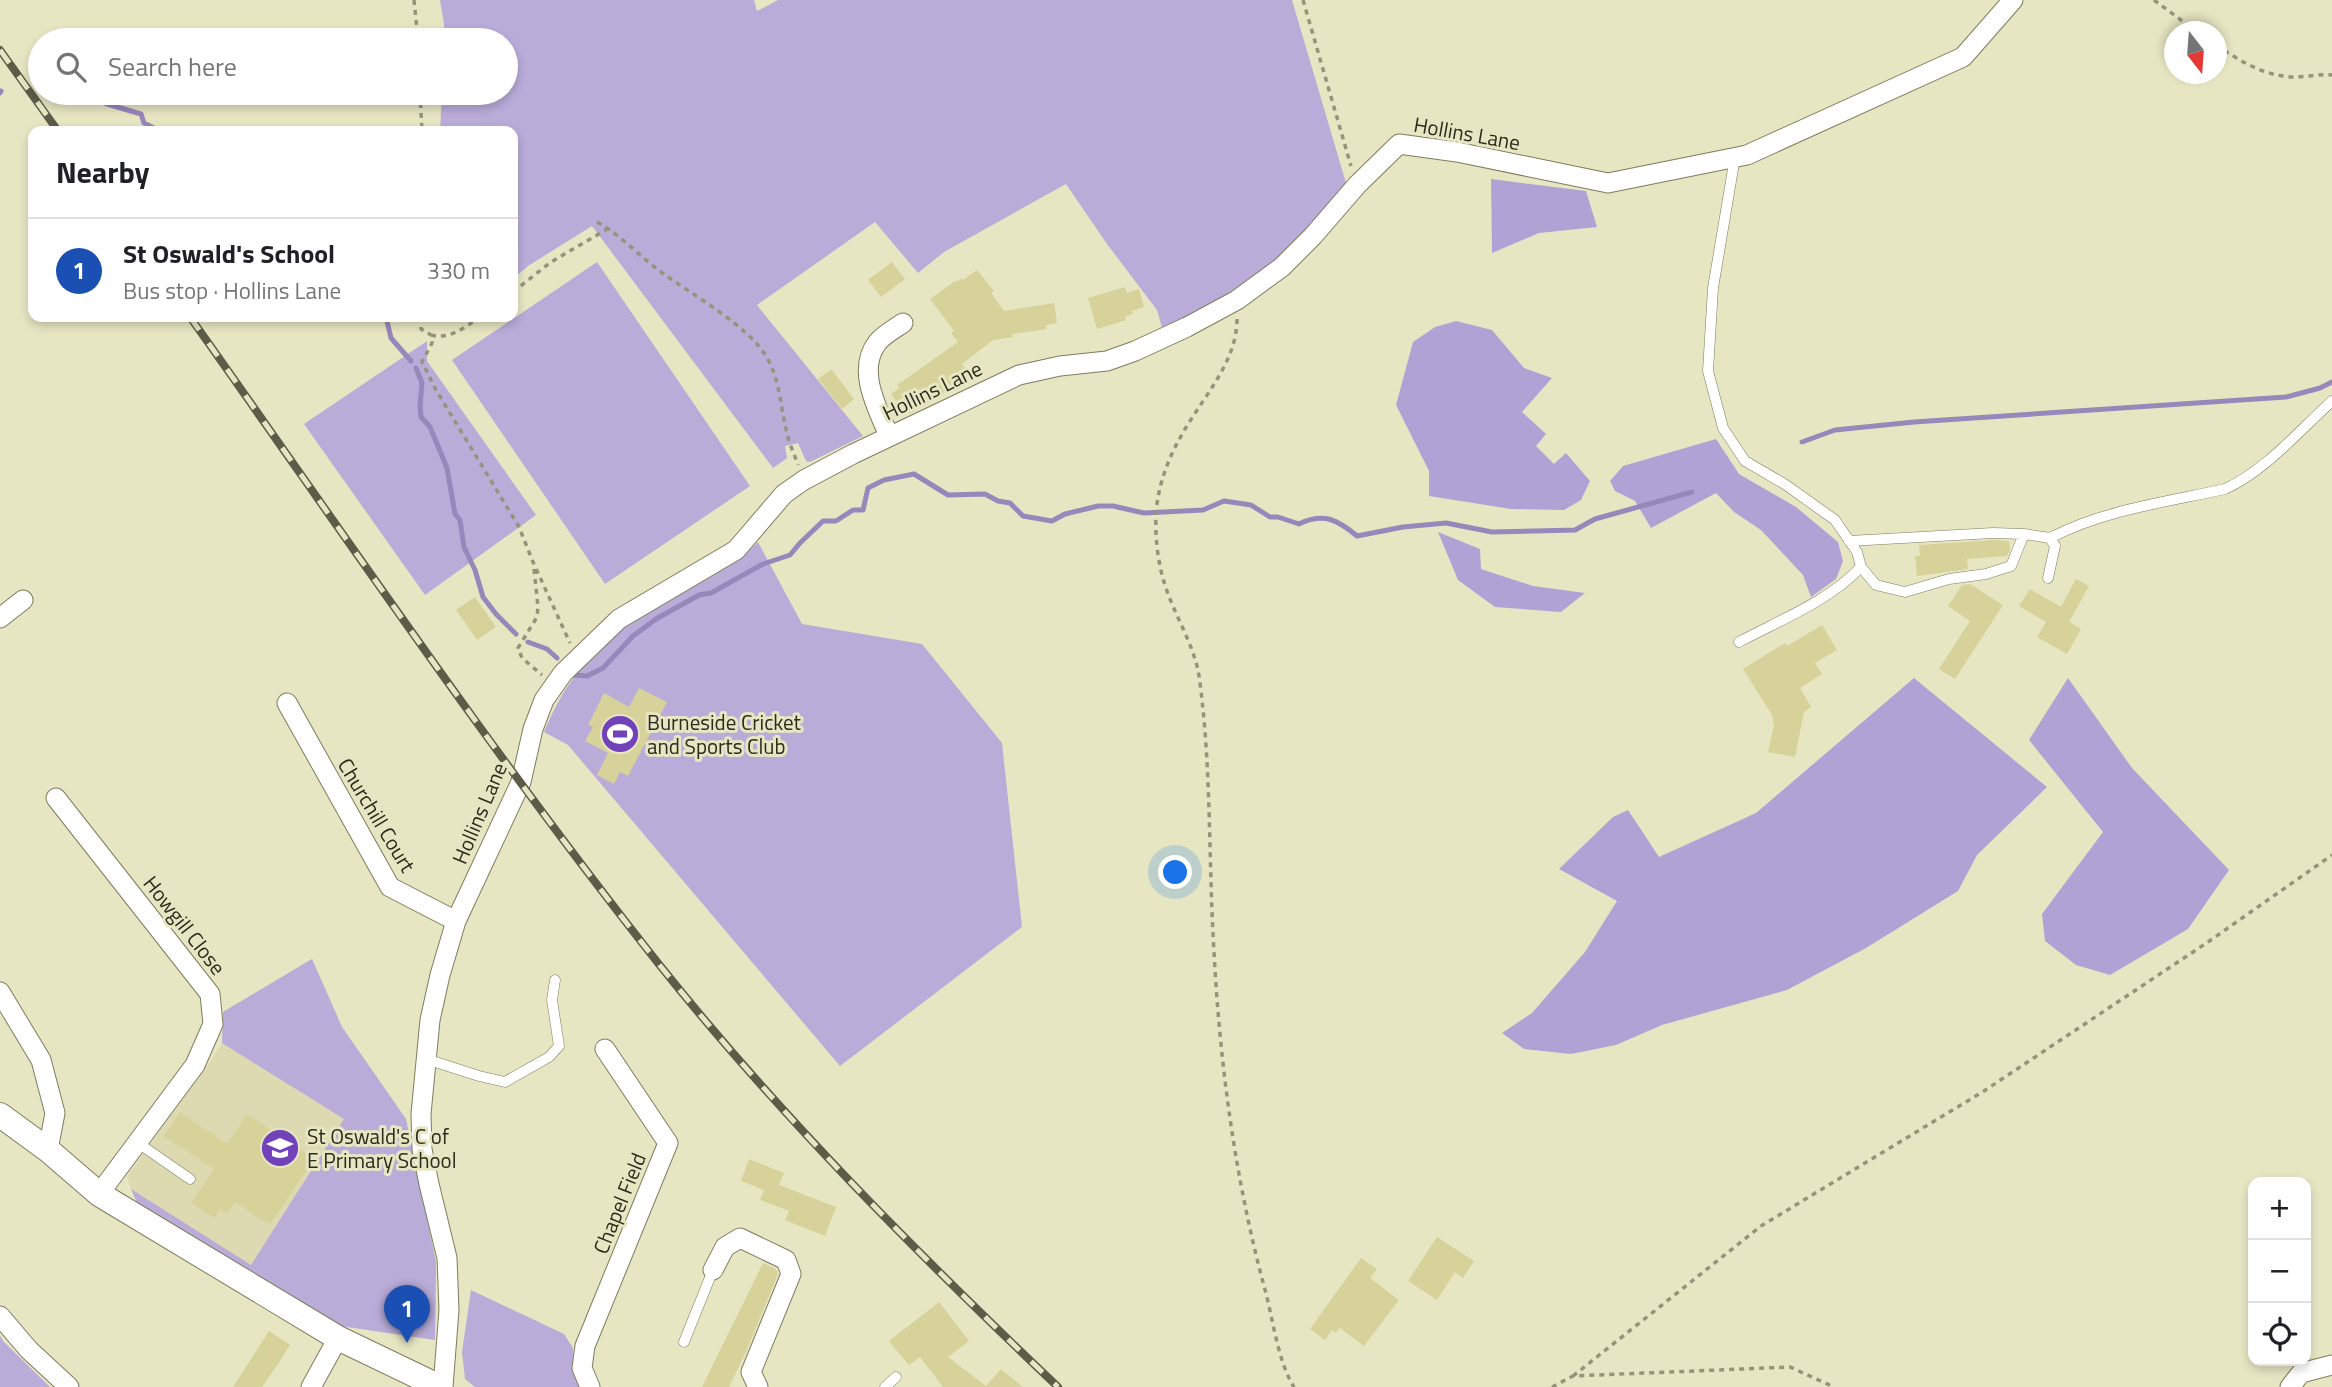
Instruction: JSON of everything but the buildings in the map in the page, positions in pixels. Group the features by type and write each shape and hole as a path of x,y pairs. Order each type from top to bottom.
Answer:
{"street":[{"name":"Hollins Lane","path":"441,1387 449,1310 447,1258 422,1149 421,1114 432,1008 456,921 520,782 533,729 544,701 578,659 619,619 736,550 784,494 804,480 889,436 1019,375 1060,366 1107,361 1135,351 1237,300 1282,267 1357,185 1399,144 1457,152 1608,183 1747,155 1963,57 2013,0"},
{"path":"889,436 869,380 869,358 878,341 903,323"},
{"path":"0,618 23,600"},
{"name":"Churchill Court","path":"287,703 390,887 456,921"},
{"name":"Howgill Close","path":"56,798 211,995 214,1024 195,1065 99,1194"},
{"path":"0,992 41,1060 55,1113 48,1150"},
{"name":"Chapel Field","path":"590,1387 582,1368 585,1346 668,1143 605,1049"},
{"path":"0,1115 48,1150 99,1194 338,1338 441,1387"},
{"path":"713,1270 725,1247 740,1238 786,1259 791,1274 751,1372 758,1387"},
{"path":"0,1316 29,1350 69,1387"},
{"path":"311,1387 338,1338"},
{"path":"2290,1387 2301,1373 2332,1365"}],"lane":[{"path":"1735,157 1713,288 1708,371 1723,428 1745,461 1786,485 1835,520 1857,552 1861,567 1876,585 1905,592 1949,579 1986,574 2011,566 2024,534"},
{"path":"1849,541 1993,533 2050,538 2075,525 2107,515 2225,489 2255,470 2332,401"},
{"path":"2048,578 2055,546 2050,538"},
{"path":"1739,642 1821,598 1852,577 1861,567"},
{"path":"426,1059 505,1082 549,1058 559,1046 552,1000 555,980"},
{"path":"138,1143 190,1179"},
{"path":"684,1342 713,1270"},
{"path":"885,1387 896,1377"}],"path":[{"path":"414,0 417,28"},
{"path":"1303,0 1357,185"},
{"path":"2154,0 2182,21"},
{"path":"2227,52 2267,74 2292,77 2332,75"},
{"path":"421,105 422,126"},
{"path":"597,222 609,228 660,271 726,317 766,356 776,379 786,430 804,480"},
{"path":"518,288 551,262 609,228"},
{"path":"1237,300 1237,328 1228,357 1209,393 1180,437 1163,474 1156,515 1157,545 1164,583 1196,661 1203,708 1214,953 1224,1076 1245,1212 1283,1362 1294,1387"},
{"path":"421,322 421,329 440,337 450,335 473,322"},
{"path":"431,335 432,343 422,362 436,390 519,527 578,659"},
{"path":"533,562 537,617 518,648 522,658 555,685"},
{"path":"1552,1387 1573,1377 1761,1226 1984,1091 2208,943 2332,855"},
{"path":"1573,1377 1790,1367 1834,1387"}],"shaded area":[{"path":"440,0 754,0 757,11 778,0 1292,0 1346,183 1297,241 1266,267 1198,312 1163,331 1157,310 1066,184 944,252 918,273 875,222 757,305 863,436 810,462 806,461 798,443 785,446 787,458 773,468 592,226 518,275 518,126 440,126 441,105 518,105 518,28 444,28"},
{"path":"1491,179 1586,191 1597,227 1539,233 1492,253"},
{"path":"597,262 750,486 605,584 452,360 508,322 518,322 518,315"},
{"path":"1456,321 1492,330 1524,368 1552,378 1522,412 1546,434 1536,446 1554,464 1566,453 1590,481 1581,500 1564,510 1511,509 1429,496 1429,471 1396,405 1413,342 1435,327"},
{"path":"427,341 427,361 536,515 425,595 304,424"},
{"path":"1716,439 1739,474 1796,507 1838,542 1843,561 1836,579 1811,597 1803,575 1761,530 1734,512 1716,493 1651,528 1635,501 1615,491 1610,481 1623,466"},
{"path":"1438,532 1480,549 1481,569 1533,586 1585,593 1561,612 1495,607 1458,580"},
{"path":"758,542 802,624 922,644 1002,743 1022,927 840,1066 568,745 544,732 572,680 590,659 628,624 732,564"},
{"path":"1914,678 2047,787 1977,855 1958,891 1866,948 1787,990 1662,1025 1616,1045 1571,1054 1524,1049 1502,1033 1532,1013 1585,952 1617,901 1559,869 1613,817 1628,810 1659,857 1756,813"},
{"path":"2068,678 2132,768 2229,870 2188,929 2110,975 2076,965 2045,941 2042,914 2103,832 2029,740"},
{"name":"St Oswald's C of E Primary School","path":"312,959 342,1027 406,1119 436,1262 435,1340 334,1325 138,1205 131,1189 127,1176 222,1043 223,1012"},
{"name":"St Oswald's C of E Primary School","path":"312,959 342,1027 406,1119 436,1262 435,1340 334,1325 138,1205 131,1189 251,1265 344,1119 222,1043 223,1012"},
{"path":"471,1290 564,1334 573,1348 573,1368 579,1387 475,1387 465,1379 462,1352"},
{"path":"0,1336 4,1342 50,1387 0,1387"}],"waterway":[{"path":"110,105 141,114 144,123 150,126"},
{"path":"387,322 391,338 411,361"},
{"path":"416,368 422,383 421,417 430,427 447,468 464,547 475,570 483,597 516,634"},
{"path":"1802,442 1835,430 1914,422 2286,397 2332,382"},
{"path":"573,675 587,676 603,668 633,636 656,619 699,595 711,593 763,564 790,555 823,521 836,521 853,510 863,510 868,488 884,480 914,474 948,495 985,494 998,501 1010,503 1023,516 1052,521 1065,514 1098,506 1113,506 1144,513 1203,510 1224,501 1251,505 1270,517 1299,524 1323,518 1337,522 1357,536 1403,527 1446,523 1492,532 1575,530 1595,519 1692,492"},
{"path":"528,642 547,649 557,658"}],"railway":[{"path":"0,50 28,89"},
{"path":"39,105 54,126"},
{"path":"194,322 478,724 658,963 752,1075 850,1182 1058,1387"}],"place":[{"name":"Burneside Cricket and Sports Club","path":"620,734"},
{"name":"St Oswald's C of E Primary School","path":"280,1148"},
{"name":"St Oswald's School","path":"407,1343"}]}
